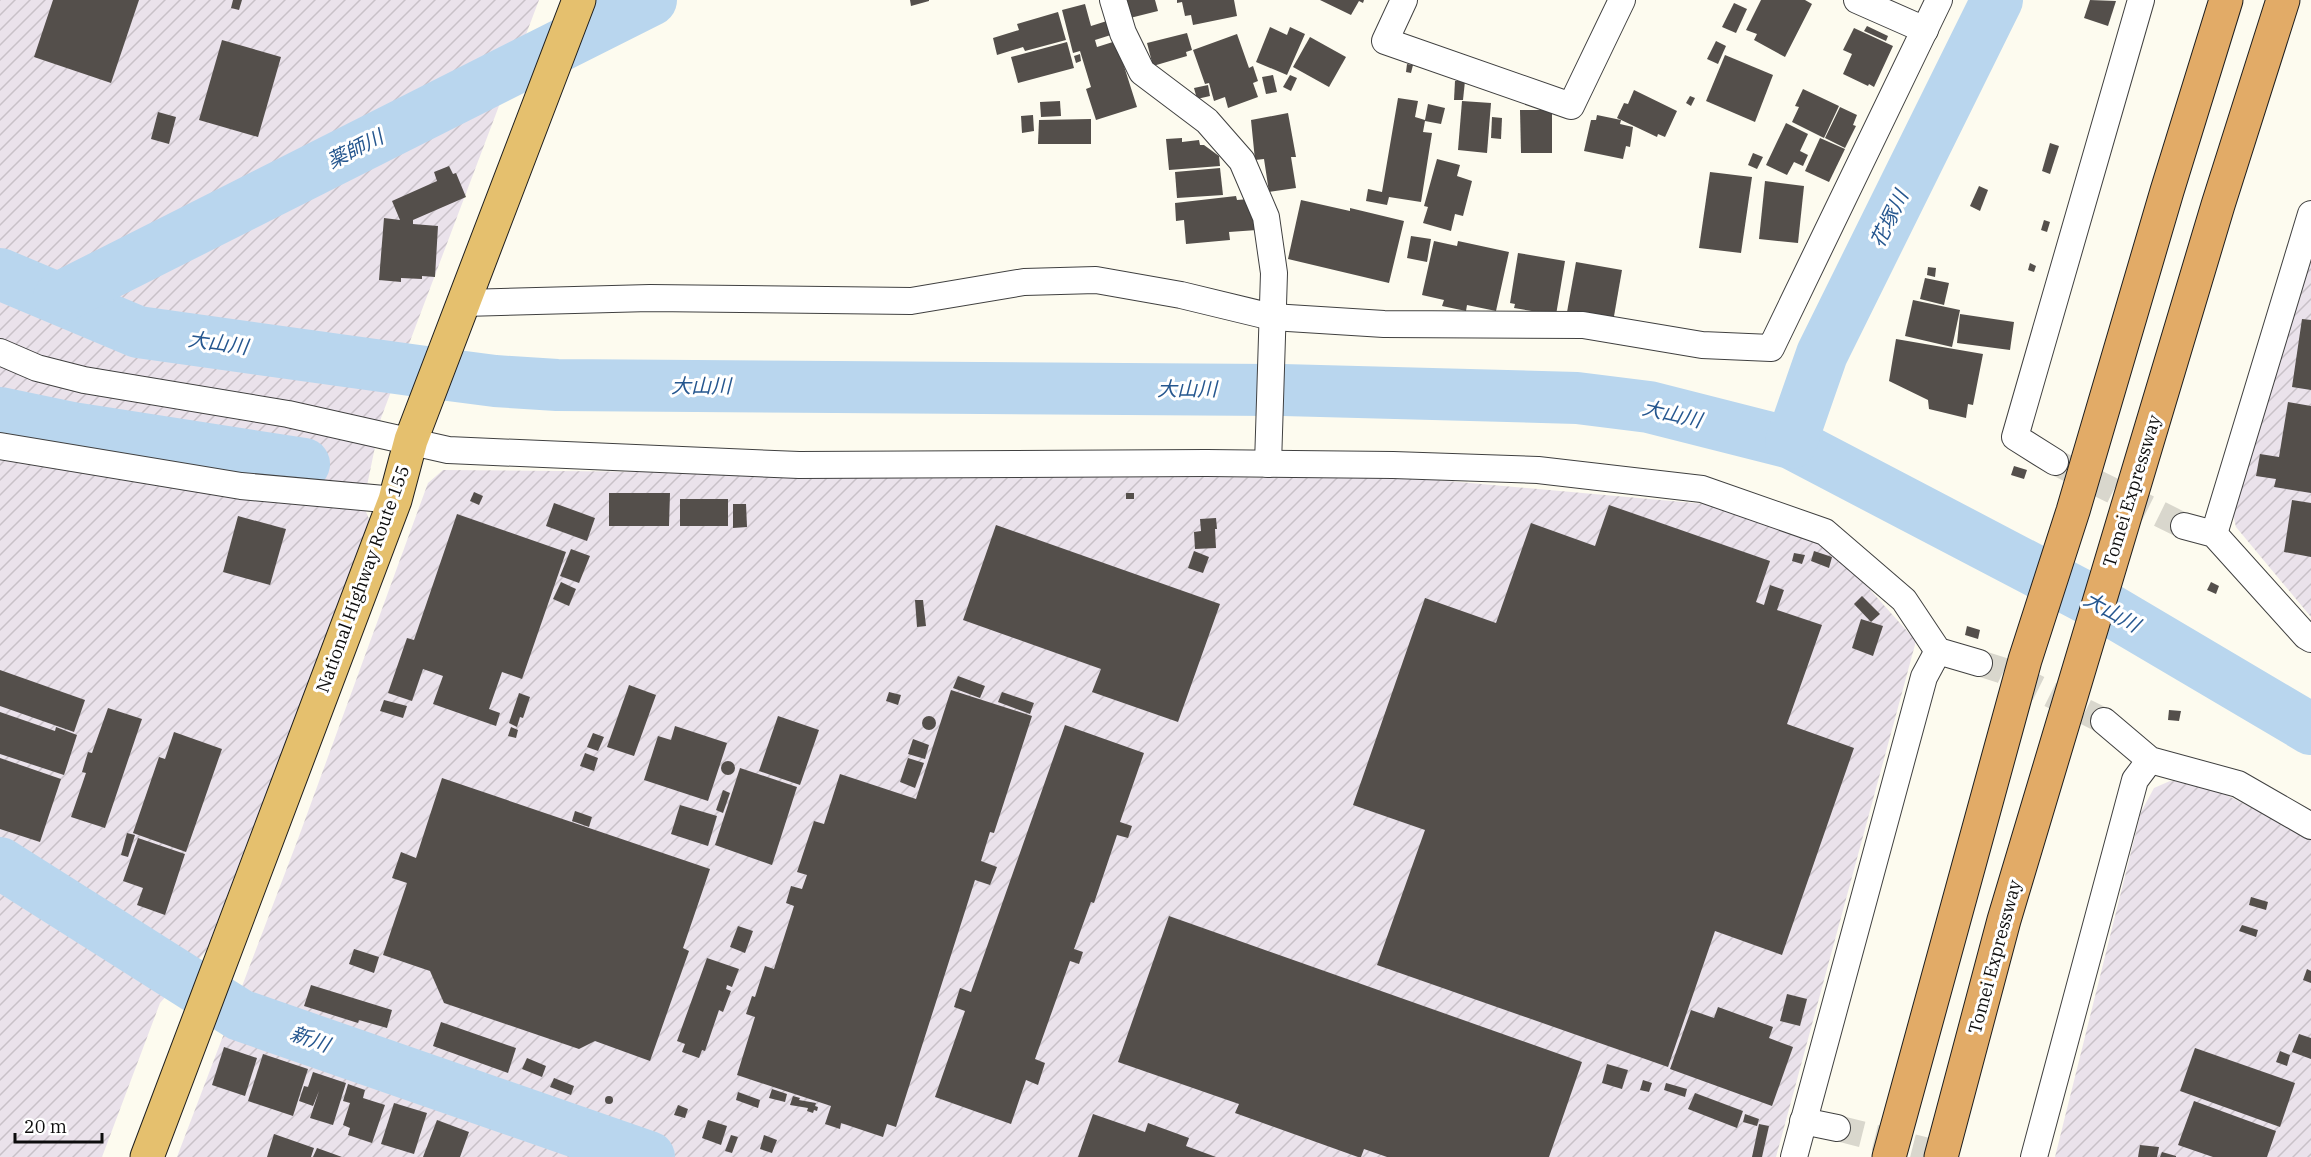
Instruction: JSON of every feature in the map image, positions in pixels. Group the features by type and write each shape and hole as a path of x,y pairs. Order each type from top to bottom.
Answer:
{"highway":[{"name":"National Highway Route 155","path":"147,1157 395,500 411,440 579,0"},
{"path":"1890,1157 2025,660 2073,511 2163,203 2226,0"},
{"name":"Tomei Expressway","path":"1941,1157 2004,920 2118,536 2283,0"}],"street":[{"path":"1113,0 1123,33 1142,72 1207,121 1242,161 1266,217 1274,273 1268,429 1269,464"},
{"path":"1404,0 1385,40 1571,106 1622,0"},
{"path":"1857,0 1925,30"},
{"path":"464,303 650,298 911,301 1024,282 1096,280 1181,295 1272,325 1583,325 1702,345 1771,348 1939,0"},
{"path":"2055,462 2015,437 2141,0"},
{"path":"2214,534 2311,214"},
{"path":"0,352 37,368 84,380 288,414 448,450 800,465 1269,464 1538,470 1702,489 1825,532 1904,600 1938,651 1979,663"},
{"path":"0,446 241,486 395,500"},
{"path":"2184,526 2214,534 2311,639"},
{"path":"1794,1157 1924,677 1938,651"},
{"path":"2104,722 2150,760 2238,784 2311,825"},
{"path":"2034,1157 2135,780 2150,760"},
{"path":"1803,1121 1837,1128"}],"shaded area":[{"path":"0,0 539,0 381,418 363,505 370,521 206,951 160,1003 102,1157 0,1157"},
{"path":"2311,251 2311,617 2236,527 2231,506"},
{"path":"443,470 1318,478 1392,476 1705,504 1818,541 1855,573 1916,641 1776,1157 177,1157 298,839 428,483"},
{"path":"2170,781 2200,782 2311,837 2311,1157 2055,1157 2141,812 2154,788"}],"building":[{"path":"53,0 139,0 111,83 34,57"},
{"path":"233,0 242,0 239,10 231,8"},
{"path":"910,0 929,0 929,1 911,6"},
{"path":"1126,0 1155,0 1158,11 1130,18"},
{"path":"1177,0 1234,0 1237,16 1193,25 1191,15 1185,16 1182,2 1177,3"},
{"path":"1320,0 1364,0 1363,3 1359,1 1351,15"},
{"path":"1761,0 1805,0 1812,4 1785,57 1754,40 1757,34 1746,30"},
{"path":"2090,0 2116,1 2108,26 2084,18"},
{"path":"1734,3 1747,9 1736,33 1722,27"},
{"path":"1085,4 1091,26 1110,20 1114,34 1095,40 1097,47 1116,41 1137,107 1096,120 1086,89 1091,87 1080,51 1073,53 1062,10"},
{"path":"1058,12 1066,40 1025,51 1023,47 997,55 993,38 1019,30 1017,24"},
{"path":"1867,26 1888,36 1886,41 1864,31"},
{"path":"1270,27 1287,35 1290,27 1305,34 1287,75 1256,62"},
{"path":"1854,28 1893,46 1874,87 1843,74 1852,54 1843,50"},
{"path":"1187,33 1192,50 1186,52 1187,56 1153,66 1147,43"},
{"path":"1237,34 1249,68 1253,66 1258,81 1253,83 1258,97 1228,108 1225,97 1214,101 1209,83 1205,84 1193,50"},
{"path":"1310,37 1346,57 1329,87 1293,67"},
{"path":"222,40 281,57 258,137 199,120"},
{"path":"1716,41 1726,46 1718,64 1707,59"},
{"path":"1067,42 1074,68 1018,83 1011,57"},
{"path":"1080,54 1081,61 1076,63 1074,56"},
{"path":"1725,55 1773,75 1755,122 1706,101"},
{"path":"1407,64 1413,65 1411,73 1406,72"},
{"path":"1273,75 1277,92 1266,94 1262,77"},
{"path":"1290,75 1297,78 1291,91 1283,87"},
{"path":"1455,81 1465,81 1463,100 1454,100"},
{"path":"1208,85 1210,96 1197,99 1194,88"},
{"path":"1803,89 1839,106 1824,138 1792,122 1799,107 1795,106"},
{"path":"1634,90 1677,111 1665,137 1658,134 1657,137 1617,118 1624,103 1628,104"},
{"path":"1690,96 1695,98 1691,106 1686,103"},
{"path":"1398,98 1418,101 1415,117 1425,120 1428,104 1445,108 1441,124 1425,121 1423,132 1432,133 1421,202 1389,197 1387,205 1366,201 1368,189 1382,192"},
{"path":"1060,101 1061,116 1041,117 1040,102"},
{"path":"1462,101 1491,103 1487,153 1458,150"},
{"path":"1840,107 1857,115 1853,125 1856,126 1845,148 1825,138"},
{"path":"1520,110 1552,110 1552,153 1521,153"},
{"path":"158,112 176,117 169,144 151,139"},
{"path":"1288,113 1296,157 1291,157 1296,188 1269,192 1264,159 1255,160 1251,120"},
{"path":"1033,115 1034,131 1022,133 1021,116"},
{"path":"1597,115 1621,120 1620,124 1633,127 1630,147 1626,146 1623,159 1584,151 1591,120 1596,120"},
{"path":"1492,117 1502,118 1501,139 1491,138"},
{"path":"1091,119 1091,144 1038,144 1039,120"},
{"path":"1786,123 1808,134 1800,151 1808,155 1803,166 1794,162 1787,175 1766,165"},
{"path":"1182,138 1182,142 1199,140 1200,145 1204,145 1219,156 1220,166 1169,170 1166,139"},
{"path":"1820,138 1845,149 1829,182 1805,171"},
{"path":"2050,143 2059,146 2050,174 2042,171"},
{"path":"1753,153 1763,157 1757,169 1748,165"},
{"path":"1437,159 1460,165 1457,176 1472,181 1463,216 1455,214 1451,231 1423,223 1428,207 1424,206"},
{"path":"449,166 453,174 456,173 466,197 413,220 413,224 438,226 435,277 401,278 401,282 379,280 384,218 400,220 392,201 437,181 434,172"},
{"path":"1220,168 1223,195 1177,198 1175,172"},
{"path":"1710,172 1752,177 1741,253 1699,248"},
{"path":"1765,181 1804,186 1798,243 1759,239"},
{"path":"1979,186 1988,190 1980,211 1970,206"},
{"path":"1236,196 1237,200 1249,199 1257,230 1229,232 1230,240 1186,244 1184,220 1176,221 1175,203"},
{"path":"1301,200 1350,211 1350,208 1404,221 1389,283 1288,259"},
{"path":"2044,220 2050,222 2047,232 2041,230"},
{"path":"1411,236 1431,239 1427,262 1407,258"},
{"path":"1434,241 1457,246 1458,241 1509,252 1496,311 1467,305 1466,311 1442,306 1444,300 1422,295"},
{"path":"1518,253 1565,261 1556,315 1514,308 1515,304 1510,303"},
{"path":"1576,262 1622,270 1613,322 1567,312"},
{"path":"2030,263 2036,266 2034,272 2028,270"},
{"path":"1928,267 1936,268 1935,277 1927,275"},
{"path":"1925,278 1949,283 1944,305 1920,299"},
{"path":"1913,300 1960,310 1952,347 1905,336"},
{"path":"1960,314 2014,322 2010,350 1957,343"},
{"path":"2302,319 2311,320 2311,390 2292,387"},
{"path":"1896,339 1983,354 1973,405 1968,404 1966,418 1929,409 1928,400 1889,381"},
{"path":"2288,402 2311,406 2311,493 2274,487 2276,479 2256,476 2260,454 2279,457"},
{"path":"2014,466 2027,470 2024,479 2011,475"},
{"path":"474,492 483,496 479,505 470,501"},
{"path":"609,493 670,493 669,526 609,526"},
{"path":"1126,493 1134,493 1134,499 1126,499"},
{"path":"680,499 728,499 728,526 680,526"},
{"path":"2292,500 2311,503 2311,557 2284,552"},
{"path":"554,503 595,518 587,541 546,526"},
{"path":"733,504 746,504 747,527 733,528"},
{"path":"1609,505 1770,561 1756,602 1764,605 1770,585 1784,590 1777,610 1822,625 1787,724 1854,748 1782,955 1715,931 1668,1067 1377,965 1425,830 1353,805 1425,598 1496,623 1531,523 1595,546"},
{"path":"457,514 566,552 522,679 502,672 489,709 500,713 496,726 433,704 443,676 423,669 412,701 388,693 407,638 414,640"},
{"path":"238,516 286,529 270,585 223,572"},
{"path":"1216,518 1216,548 1195,549 1194,532 1201,531 1200,519"},
{"path":"996,525 1220,604 1178,722 1092,692 1101,669 963,620"},
{"path":"571,549 590,556 579,583 560,576"},
{"path":"1194,551 1209,557 1203,573 1188,568"},
{"path":"1814,551 1832,557 1829,568 1811,561"},
{"path":"1794,553 1805,555 1802,564 1792,561"},
{"path":"561,582 576,589 569,606 553,599"},
{"path":"2211,582 2219,586 2216,594 2207,590"},
{"path":"1862,596 1880,614 1871,622 1854,604"},
{"path":"915,600 923,600 926,626 917,627"},
{"path":"1861,619 1883,626 1873,656 1852,648"},
{"path":"1967,626 1980,630 1978,639 1965,635"},
{"path":"0,670 85,700 74,732 0,706"},
{"path":"958,676 985,686 980,698 953,688"},
{"path":"629,685 656,695 634,756 607,747"},
{"path":"951,690 1032,716 994,833 990,832 981,861 997,867 990,885 975,880 896,1127 887,1124 883,1137 841,1123 840,1129 825,1124 831,1106 737,1075 755,1017 746,1014 752,996 755,997 765,966 774,969 794,906 786,903 791,886 802,889 807,875 797,872 814,821 824,824 840,774 916,799"},
{"path":"889,692 901,695 898,705 886,701"},
{"path":"1002,692 1034,703 1030,714 998,702"},
{"path":"519,693 530,697 523,718 520,717 517,727 509,723"},
{"path":"384,700 407,706 403,718 380,711"},
{"path":"108,708 142,719 105,828 71,817 86,773 82,772 88,752 92,753"},
{"path":"2169,710 2181,711 2179,721 2168,720"},
{"path":"0,712 55,731 56,727 77,735 64,775 0,754"},
{"path":"778,716 819,730 800,785 759,771"},
{"path":"926,716 932,716 936,723 932,730 926,730 922,726 922,720"},
{"path":"1065,725 1144,753 1120,822 1132,826 1128,838 1117,835 1094,903 1091,902 1074,949 1083,952 1079,964 1070,961 1035,1059 1045,1063 1038,1085 1026,1080 1011,1124 935,1097 965,1011 954,1007 960,988 971,992"},
{"path":"675,726 727,743 708,801 644,780 658,736 671,740"},
{"path":"511,727 518,730 516,738 508,736"},
{"path":"174,732 222,749 186,852 133,833 159,757 165,759"},
{"path":"593,733 604,737 598,751 587,747"},
{"path":"913,739 929,745 925,759 908,754"},
{"path":"585,753 598,758 594,771 580,766"},
{"path":"0,758 61,779 40,842 0,829"},
{"path":"908,758 924,763 915,788 900,782"},
{"path":"728,761 733,763 735,768 733,773 728,775 723,773 721,768 723,763"},
{"path":"740,768 797,787 772,865 715,845"},
{"path":"442,778 710,869 683,948 689,951 650,1061 595,1041 579,1049 444,1003 430,971 383,955 407,883 392,878 401,852 416,858"},
{"path":"723,790 730,793 723,813 716,810"},
{"path":"680,805 717,816 708,846 671,834"},
{"path":"575,811 592,817 589,827 572,821"},
{"path":"127,833 135,835 128,857 121,855"},
{"path":"138,838 185,854 165,915 137,905 143,888 123,881"},
{"path":"2251,897 2268,902 2266,910 2249,905"},
{"path":"1169,916 1582,1062 1549,1157 1387,1157 1364,1149 1361,1157 1358,1157 1235,1113 1239,1104 1118,1062"},
{"path":"2242,925 2258,930 2256,937 2239,931"},
{"path":"738,926 753,931 745,953 730,947"},
{"path":"354,949 379,957 374,973 349,964"},
{"path":"707,958 739,969 732,987 727,985 726,989 731,991 723,1012 719,1010 705,1051 702,1050 699,1058 682,1052 685,1044 677,1041"},
{"path":"2307,969 2311,971 2311,983 2303,980"},
{"path":"311,985 392,1010 387,1028 359,1020 358,1023 304,1006"},
{"path":"1787,994 1807,999 1800,1026 1780,1021"},
{"path":"1718,1007 1773,1027 1769,1038 1793,1047 1772,1106 1670,1069 1691,1010 1714,1018"},
{"path":"441,1022 516,1048 508,1073 433,1046"},
{"path":"2299,1034 2311,1038 2311,1059 2292,1052"},
{"path":"224,1047 257,1058 245,1096 212,1085"},
{"path":"2195,1048 2295,1083 2280,1127 2180,1091"},
{"path":"2280,1051 2290,1055 2287,1066 2276,1062"},
{"path":"263,1054 308,1069 293,1116 248,1101"},
{"path":"527,1058 546,1066 542,1077 522,1069"},
{"path":"1607,1064 1628,1070 1622,1089 1602,1083"},
{"path":"313,1072 346,1083 333,1125 310,1118 319,1091 313,1106 299,1101 304,1086 308,1087"},
{"path":"554,1078 574,1086 571,1095 550,1087"},
{"path":"1643,1080 1652,1083 1649,1092 1640,1090"},
{"path":"1666,1083 1687,1089 1685,1097 1664,1090"},
{"path":"348,1084 365,1090 363,1098 385,1105 372,1143 348,1135 350,1128 343,1125 350,1103 343,1101"},
{"path":"772,1089 787,1094 785,1102 769,1098"},
{"path":"738,1092 760,1100 758,1108 736,1100"},
{"path":"1695,1093 1743,1111 1737,1128 1688,1109"},
{"path":"609,1096 613,1100 609,1104 605,1100"},
{"path":"793,1096 800,1098 799,1100 816,1103 817,1111 814,1110 813,1113 807,1111 808,1108 790,1105"},
{"path":"2194,1101 2276,1131 2267,1157 2213,1157 2178,1145"},
{"path":"394,1103 427,1113 414,1154 381,1144"},
{"path":"678,1105 688,1109 685,1118 674,1115"},
{"path":"1093,1114 1145,1132 1148,1123 1189,1138 1186,1146 1216,1157 1078,1157"},
{"path":"1745,1114 1759,1119 1757,1126 1743,1122"},
{"path":"437,1120 469,1132 460,1157 423,1157"},
{"path":"708,1120 727,1126 721,1145 702,1138"},
{"path":"1759,1124 1769,1126 1762,1157 1752,1157"},
{"path":"274,1134 314,1148 311,1157 267,1157"},
{"path":"731,1135 738,1137 732,1153 725,1151"},
{"path":"764,1135 777,1140 772,1153 760,1149"},
{"path":"2140,1145 2159,1147 2157,1157 2138,1157"},
{"path":"317,1148 342,1157 313,1157"},
{"path":"2162,1152 2176,1156 2176,1157 2160,1157"}],"waterway":[{"name":"薬師川","path":"59,298 651,0"},
{"name":"花塚川","path":"1791,443 1822,354 1997,0"},
{"name":"大山川","path":"0,274 138,332 495,381 557,385 1283,390 1577,398 1649,407 1791,443 2108,609 2311,729"},
{"path":"0,413 72,428 304,464"},
{"name":"新川","path":"0,863 240,1015 649,1157"}],"tunnel":[{"path":"2055,462 2184,526"},
{"path":"1979,663 2001,670 2104,721"},
{"path":"1837,1128 1952,1157"}]}
